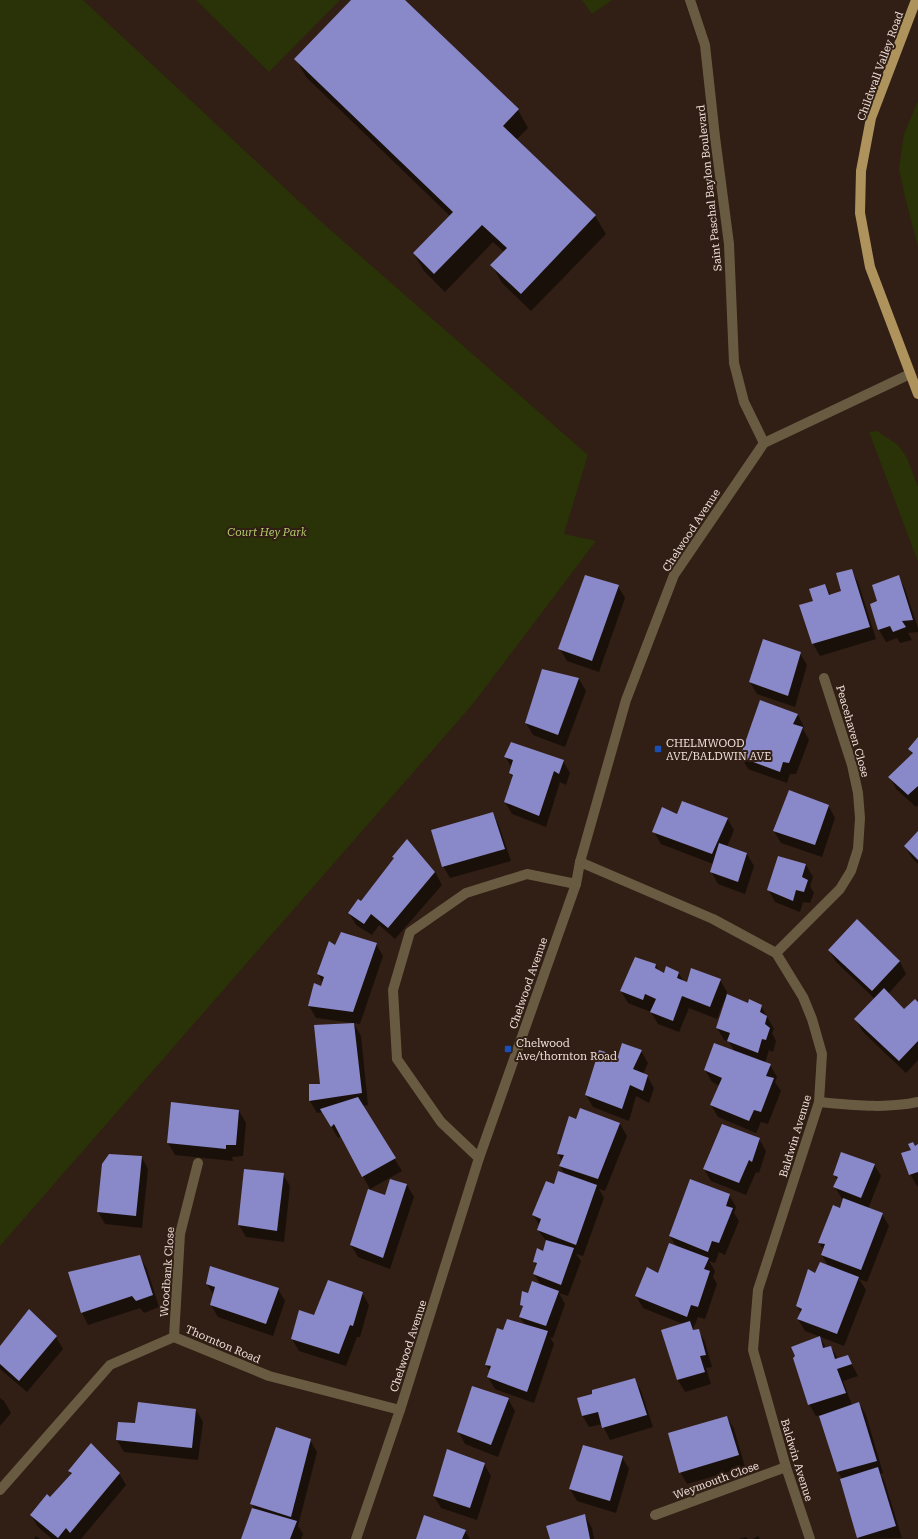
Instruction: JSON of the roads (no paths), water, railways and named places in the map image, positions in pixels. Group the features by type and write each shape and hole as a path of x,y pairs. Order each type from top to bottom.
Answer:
{"main road":[{"name":"Childwall Valley Road","path":"916,0 871,118 861,171 860,213 870,267 918,394"}],"street":[{"name":"Saint Paschal Baylon Boulevard","path":"690,0 705,45 729,244 734,363 744,402 764,443"},
{"path":"764,443 910,374"},
{"name":"Chelwood Avenue","path":"356,1539 400,1410 479,1158 576,884 580,862 626,700 674,575 764,443"},
{"name":"Peacehaven Close","path":"776,953 840,889 851,871 858,849 860,818 858,793 852,765 824,678"},
{"path":"580,862 713,919 776,953"},
{"path":"479,1158 441,1122 397,1059 393,990 410,932 466,893 527,874 576,884"},
{"name":"Baldwin Avenue","path":"776,953 803,997 812,1019 822,1054 819,1102 758,1290 753,1350 786,1467 810,1539"},
{"path":"819,1102 870,1106 918,1102"},
{"name":"Woodbank Close","path":"174,1337 180,1234 198,1163"},
{"name":"Thornton Road","path":"0,1490 110,1365 174,1337 269,1376 400,1410"},
{"name":"Weymouth Close","path":"654,1515 786,1467"}],"place":[{"name":"CHELMWOOD AVE/BALDWIN AVE","path":"658,749"},
{"name":"Chelwood Ave/thornton Road","path":"508,1049"}],"park label":[{"name":"Court Hey Park","path":"267,532"}]}
